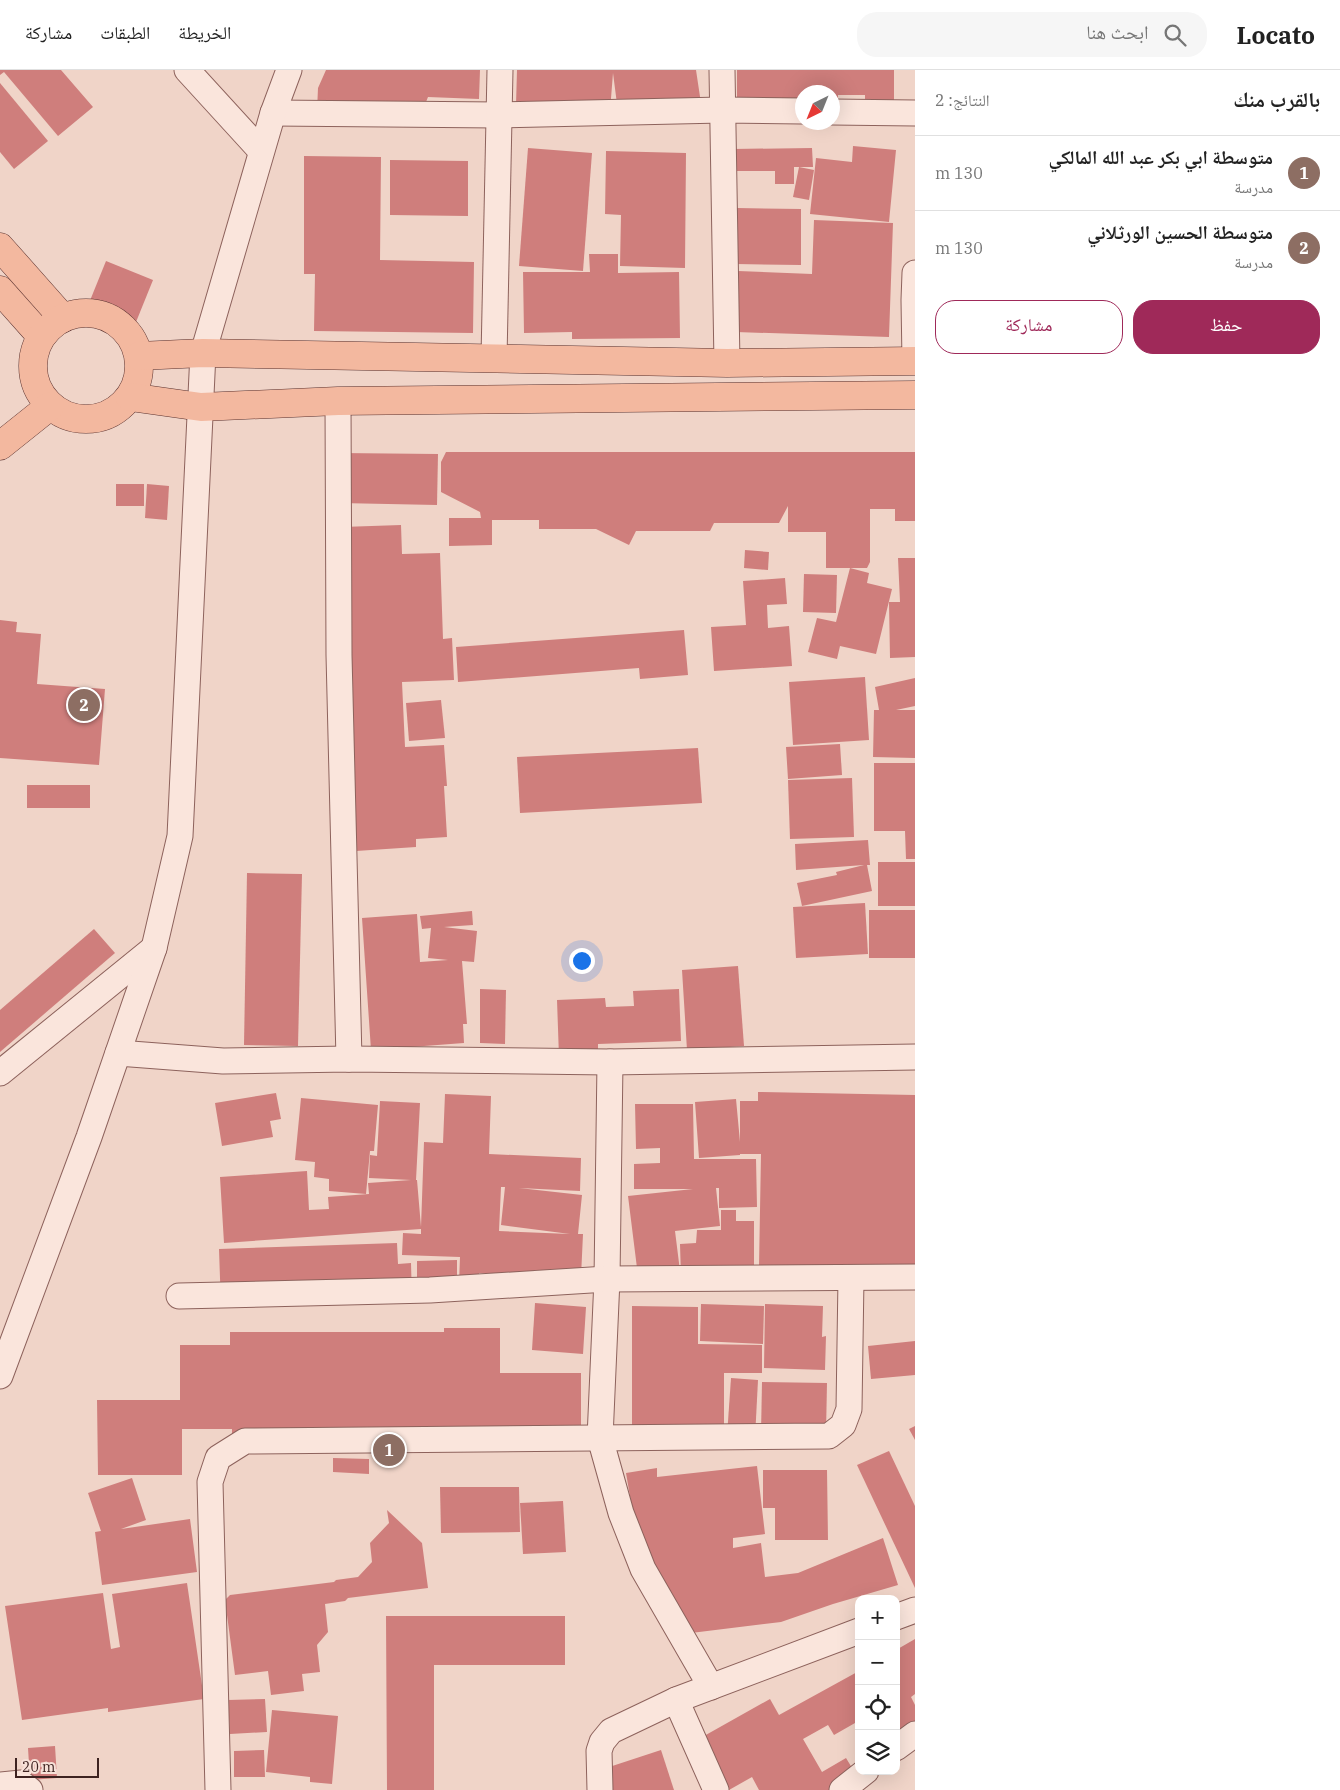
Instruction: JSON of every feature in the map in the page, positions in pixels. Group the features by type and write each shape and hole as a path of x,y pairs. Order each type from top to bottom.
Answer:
{"main road":[{"path":"0,247 63,318"},
{"path":"0,290 41,336"},
{"path":"81,313 101,314 118,324 132,338 139,356 139,377 130,397 118,410 101,418 83,419 65,416 50,406 39,391 33,373 34,354 41,336 63,318 81,313"},
{"path":"139,356 202,353 727,363 915,362"},
{"path":"130,397 201,407 338,401 915,394"},
{"path":"0,446 50,406"}],"street":[{"path":"187,70 262,151"},
{"path":"0,1376 118,1053 154,948 180,836 202,353 273,113 289,70"},
{"path":"494,358 500,70"},
{"path":"722,70 727,363"},
{"path":"273,113 498,115 722,110 795,111"},
{"path":"840,112 915,113"},
{"path":"915,273 915,362"},
{"path":"338,401 339,655 349,1060"},
{"path":"0,1074 154,948"},
{"path":"118,1053 223,1061 610,1062 915,1057"},
{"path":"610,1062 607,1279 600,1438 621,1513 643,1569 711,1687"},
{"path":"178,1296 430,1290 607,1279 915,1277"},
{"path":"218,1790 210,1482 218,1458 245,1441 829,1436 843,1426 849,1409 851,1278"},
{"path":"900,1616 915,1610"},
{"path":"600,1790 599,1751 602,1742 611,1731 676,1700 855,1633"},
{"path":"676,1700 716,1790"},
{"path":"900,1745 915,1734"},
{"path":"842,1790 861,1775"},
{"path":"0,1785 21,1783 30,1790"}],"building":[{"path":"0,70 61,70 93,107 58,136 4,72 0,75"},
{"path":"326,70 480,70 479,99 428,97 420,117 317,111 318,88"},
{"path":"517,70 696,70 702,110 617,104 613,73 610,111 516,105"},
{"path":"737,70 894,70 894,104 865,104 865,95 840,95 840,85 795,85 795,107 737,107"},
{"path":"0,83 48,141 14,169 0,152"},
{"path":"853,146 896,150 889,222 810,214 816,158 852,162"},
{"path":"528,148 592,153 583,271 519,266"},
{"path":"812,148 813,167 794,167 794,184 775,184 775,171 733,171 733,149"},
{"path":"606,151 686,153 685,268 620,266 621,215 605,214"},
{"path":"304,156 381,157 380,260 474,262 473,333 314,331 315,274 304,274"},
{"path":"390,160 468,161 468,216 390,215"},
{"path":"799,167 814,170 809,200 793,197"},
{"path":"737,208 801,209 801,265 736,264"},
{"path":"814,220 893,223 889,337 736,332 738,271 812,274"},
{"path":"589,254 618,254 618,273 679,272 680,338 572,339 572,332 524,333 523,272 590,272"},
{"path":"106,261 153,280 134,327 87,308"},
{"path":"446,452 915,452 915,521 895,521 895,509 870,509 870,562 867,568 826,568 826,532 788,532 788,506 779,523 714,523 710,531 636,531 629,545 596,529 539,529 539,520 492,520 492,545 449,546 449,518 481,518 480,512 441,492 441,462"},
{"path":"339,453 438,454 437,505 339,503"},
{"path":"116,484 144,484 144,506 116,506"},
{"path":"147,484 169,486 167,520 145,518"},
{"path":"401,525 402,554 440,553 443,639 452,638 454,680 402,682 405,747 444,745 447,786 444,786 447,837 416,839 416,847 356,851 342,527"},
{"path":"745,550 769,552 768,570 744,568"},
{"path":"898,558 915,558 915,657 890,658 889,602 900,602"},
{"path":"850,568 869,573 867,583 892,589 876,654 840,646 837,659 808,652 817,618 836,622"},
{"path":"804,574 837,575 836,613 803,612"},
{"path":"785,578 787,604 767,605 768,628 789,626 792,666 714,671 711,627 746,625 743,581"},
{"path":"0,620 17,622 16,632 41,634 37,684 105,689 99,765 0,758"},
{"path":"684,630 688,675 640,679 639,668 458,682 456,647"},
{"path":"865,677 869,740 793,745 789,682"},
{"path":"915,678 915,706 896,710 915,710 915,758 873,757 874,710 879,710 875,687"},
{"path":"441,700 445,738 409,741 406,703"},
{"path":"840,744 842,775 788,779 786,747"},
{"path":"698,748 702,803 520,813 517,757"},
{"path":"874,763 915,763 915,859 906,859 905,831 874,831"},
{"path":"852,778 854,837 790,839 788,780"},
{"path":"27,785 90,785 90,808 27,808"},
{"path":"868,840 870,865 867,865 872,891 802,906 797,883 837,875 836,872 864,865 796,870 795,844"},
{"path":"878,862 915,862 915,906 878,906"},
{"path":"247,873 302,874 298,1046 244,1045"},
{"path":"865,903 868,954 796,958 793,907"},
{"path":"869,910 915,910 915,958 869,958"},
{"path":"472,911 473,925 444,927 477,931 474,962 462,961 467,1024 463,1024 464,1043 371,1050 362,918 417,914 420,962 448,960 428,958 431,928 422,929 420,916"},
{"path":"94,929 115,953 0,1052 0,1010"},
{"path":"738,966 744,1046 687,1050 682,970"},
{"path":"480,989 506,990 505,1044 480,1043"},
{"path":"679,989 681,1041 598,1044 598,1055 559,1057 557,1000 605,998 606,1007 634,1006 633,991"},
{"path":"758,1092 915,1095 915,1271 759,1267 761,1154 699,1158 695,1102 736,1099 740,1142 740,1101 758,1101"},
{"path":"276,1093 281,1119 270,1121 273,1137 222,1146 215,1103"},
{"path":"445,1094 491,1096 489,1154 581,1158 580,1191 519,1188 582,1195 578,1234 583,1234 581,1277 479,1273 479,1284 459,1284 460,1257 402,1255 403,1233 421,1234 421,1229 224,1243 220,1177 307,1171 309,1210 329,1209 328,1197 369,1194 368,1183 411,1180 369,1178 370,1155 377,1156 380,1101 420,1103 416,1180 421,1227 424,1142 443,1143","holes":["501,1187 505,1187 501,1225 570,1234 499,1231"]},
{"path":"301,1098 378,1105 374,1151 370,1151 366,1194 329,1191 329,1179 314,1177 315,1162 295,1160"},
{"path":"635,1104 693,1104 694,1159 756,1159 757,1207 719,1208 719,1188 716,1188 720,1226 675,1231 680,1271 638,1276 628,1196 693,1189 634,1189 634,1164 660,1163 660,1148 636,1149"},
{"path":"721,1210 736,1210 736,1221 754,1221 754,1276 681,1277 680,1244 696,1243 697,1230 721,1230"},
{"path":"397,1243 398,1264 411,1263 412,1300 221,1307 219,1249"},
{"path":"457,1260 457,1278 417,1279 417,1261"},
{"path":"535,1303 586,1307 583,1354 532,1350"},
{"path":"701,1304 764,1306 763,1344 700,1341"},
{"path":"765,1304 823,1306 822,1337 826,1336 825,1370 764,1368"},
{"path":"632,1306 698,1307 698,1344 762,1345 762,1373 724,1373 724,1433 632,1432"},
{"path":"444,1328 500,1328 500,1373 581,1373 581,1444 232,1450 232,1429 182,1429 182,1475 98,1475 97,1400 180,1400 180,1345 230,1345 230,1332 444,1332"},
{"path":"915,1341 915,1375 871,1379 868,1346"},
{"path":"731,1378 758,1380 755,1438 727,1436"},
{"path":"762,1382 827,1383 826,1433 761,1433"},
{"path":"915,1426 915,1440 909,1429"},
{"path":"889,1451 915,1506 915,1588 857,1465"},
{"path":"333,1458 369,1459 369,1474 333,1472"},
{"path":"757,1466 765,1534 733,1538 733,1548 761,1543 765,1577 798,1573 883,1538 898,1585 864,1595 855,1595 855,1598 781,1622 691,1633 639,1549 626,1473 657,1468 657,1477"},
{"path":"763,1470 827,1470 828,1540 775,1540 775,1508 763,1508"},
{"path":"132,1478 146,1520 121,1529 190,1519 197,1572 102,1585 95,1532 101,1531 88,1493"},
{"path":"440,1487 519,1487 520,1532 441,1533"},
{"path":"563,1501 566,1552 523,1554 520,1503"},
{"path":"387,1510 422,1543 428,1588 348,1598 345,1601 325,1604 328,1632 317,1645 320,1672 302,1674 304,1691 271,1695 268,1671 235,1675 225,1600 230,1595 334,1582 336,1580 358,1577 372,1562 370,1543 389,1523"},
{"path":"187,1583 204,1699 108,1712 108,1708 22,1720 5,1606 103,1593 111,1649 120,1647 112,1594"},
{"path":"386,1616 565,1616 565,1665 434,1665 434,1790 387,1790"},
{"path":"915,1639 915,1694 911,1697 915,1705 915,1745 900,1754 900,1685 900,1648"},
{"path":"855,1673 855,1723 834,1735 828,1725 803,1739 822,1772 846,1758 863,1786 856,1790 759,1790 752,1777 729,1790 713,1790 688,1745 770,1699 779,1715"},
{"path":"265,1699 267,1732 230,1734 228,1700"},
{"path":"272,1710 338,1716 332,1784 310,1782 310,1777 266,1772"},
{"path":"55,1746 57,1778 30,1780 28,1748"},
{"path":"264,1750 265,1777 234,1777 234,1751"},
{"path":"661,1750 674,1790 603,1790 597,1771"}],"place":[{"name":"متوسطة الحسين الورثلاني","path":"84,705"},
{"name":"متوسطة ابي بكر عبد الله المالكي","path":"389,1450"}]}
